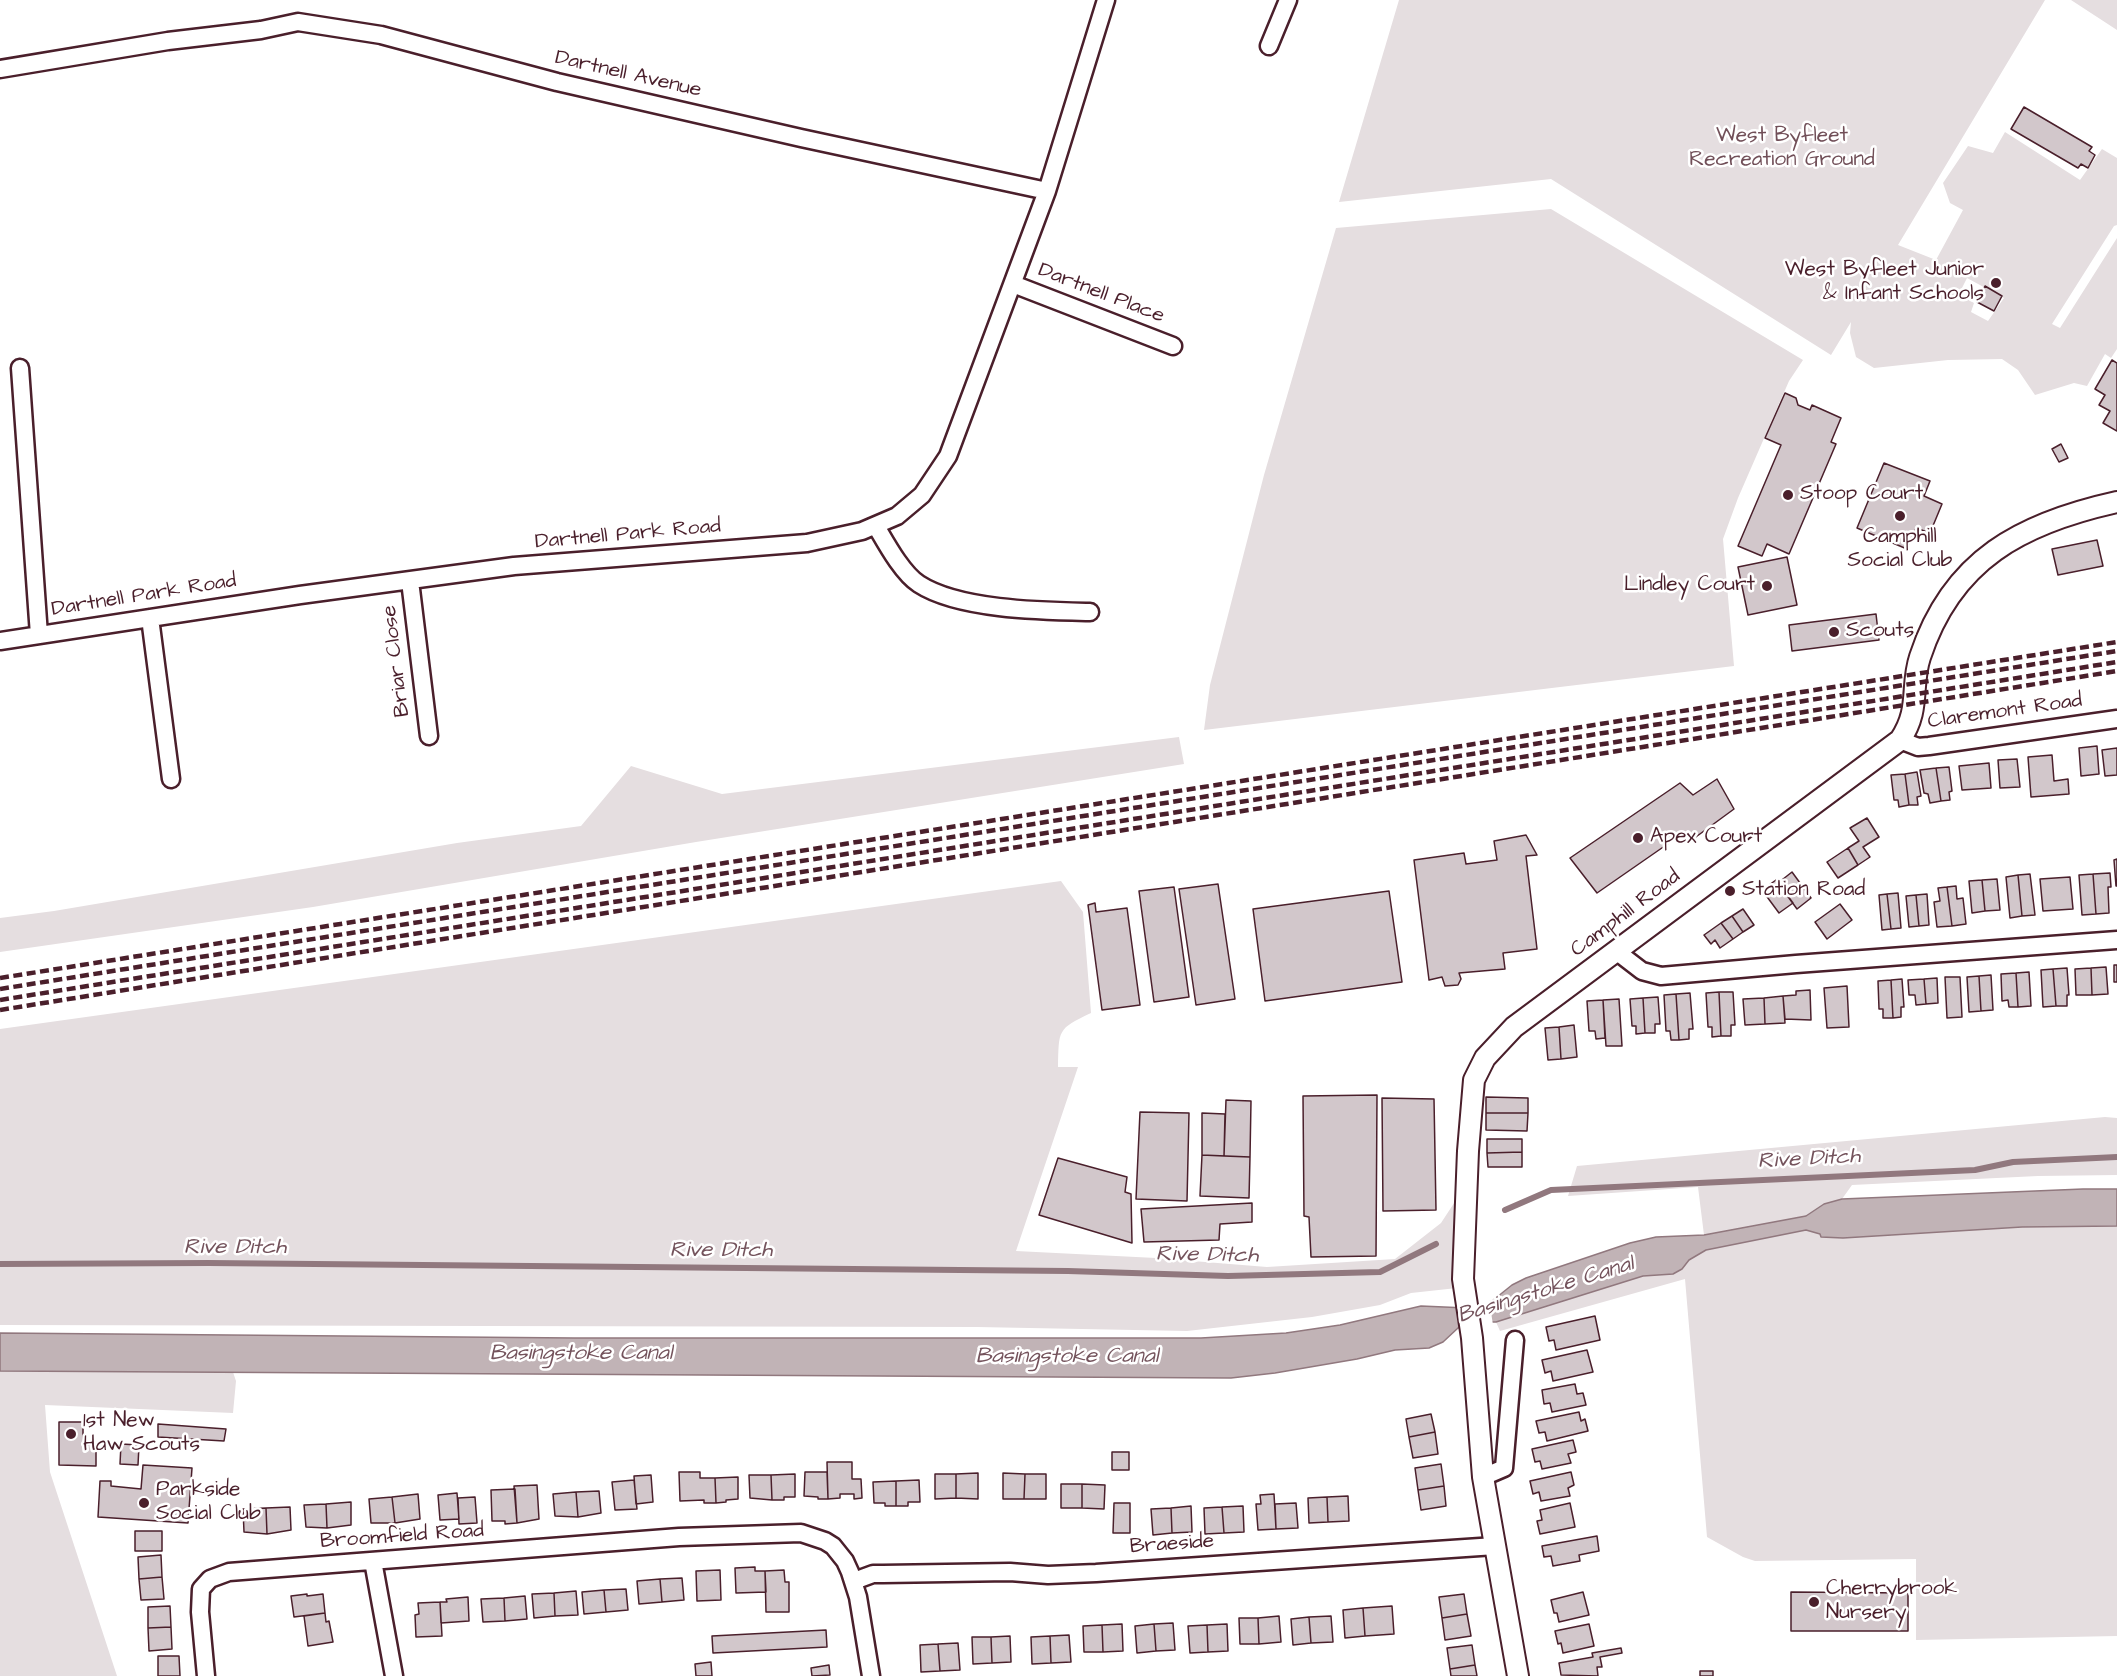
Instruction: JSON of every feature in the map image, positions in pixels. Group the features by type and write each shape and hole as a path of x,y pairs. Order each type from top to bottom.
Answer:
{"street":[{"path":"1047,191 1106,0"},
{"path":"1269,46 1288,0"},
{"name":"Dartnell Avenue","path":"0,69 168,41 261,30 298,22 381,35 557,82 1047,191"},
{"name":"Dartnell Park Road","path":"0,641 514,566 807,543 876,526 897,516 922,495 948,456 1047,191"},
{"name":"Dartnell Place","path":"1013,284 1173,346"},
{"path":"20,368 39,635"},
{"name":"Camphill Road","path":"1518,1676 1483,1477 1472,1338 1463,1279 1468,1151 1472,1091 1476,1074 1485,1058 1503,1037 1900,740 1914,713 1919,659 1926,641 1943,605 1969,572 2001,545 2024,533 2074,513 2117,502"},
{"path":"876,526 892,554 918,584 950,598 1022,610 1090,612"},
{"name":"Briar Close","path":"410,580 429,736"},
{"path":"150,618 171,779"},
{"name":"Claremont Road","path":"1900,740 1918,747 1929,746 2117,719"},
{"path":"1616,951 1642,971 1661,976 2117,940"},
{"path":"1483,1477 1504,1468 1515,1340"},
{"name":"Broomfield Road","path":"206,1676 200,1612 201,1589 210,1579 229,1572 699,1536 801,1533 833,1546 845,1561 854,1581 871,1676"},
{"name":"Braeside","path":"854,1581 883,1574 1096,1573 1495,1546"},
{"path":"373,1561 394,1676"}],"green space":[{"name":"West Byfleet Recreation Ground","path":"1399,0 2045,0 1898,245 1936,260 1963,210 1950,203 1943,183 1968,146 1993,153 2005,132 2080,180 2102,149 2117,158 2117,225 2114,226 2052,324 2060,328 2117,238 2117,349 2111,358 2105,354 2087,386 2074,383 2035,395 2018,370 2002,359 1948,360 1874,368 1856,357 1850,333 1851,322 1831,355 1551,179 1339,202","holes":["1967,278 2004,298 1988,321 1971,312 1974,303 1959,294"]},
{"path":"2071,0 2117,0 2117,30"},
{"path":"1551,209 1803,360 1789,381 1738,498 1723,539 1734,666 1204,730 1210,685 1264,475 1336,228"},
{"path":"1179,737 1184,764 696,842 313,907 0,952 0,918 54,911 457,843 581,826 631,766 722,794"},
{"path":"1061,881 1083,912 1091,1013 1066,1027 1060,1038 1058,1067 1078,1067 1016,1251 1156,1258 1267,1267 1395,1259 1441,1223 1458,1197 1457,1288 1411,1293 1380,1305 1312,1317 1187,1331 977,1327 0,1325 0,1029"},
{"path":"2105,1117 2117,1118 2117,1175 2038,1176 1852,1185 1842,1199 1824,1204 1806,1216 1704,1235 1698,1187 1568,1196 1577,1166"},
{"path":"2117,1226 2117,1636 1916,1640 1916,1559 1755,1561 1707,1537 1685,1279 1500,1331 1496,1322 1643,1276 1673,1274 1682,1269 1689,1260 1706,1250 1807,1230 1820,1234 1821,1237 1843,1238 2022,1227"},
{"path":"0,1371 233,1372 236,1381 233,1413 45,1405 50,1472 117,1676 0,1676"}],"water":[{"name":"Basingstoke Canal","path":"2117,1189 2117,1226 2022,1227 1843,1238 1821,1237 1820,1234 1806,1230 1706,1250 1689,1260 1682,1269 1673,1274 1643,1276 1496,1322 1470,1322 1458,1328 1443,1342 1429,1348 1395,1350 1275,1373 1231,1378 0,1371 0,1333 574,1338 1201,1338 1286,1333 1340,1325 1421,1306 1467,1308 1492,1301 1512,1285 1526,1278 1630,1243 1656,1237 1704,1235 1806,1216 1824,1204 1842,1199"}],"pier":[{"path":"1489,1299 1493,1325 1470,1325 1466,1305"}],"building":[{"path":"2024,107 2092,147 2089,151 2095,155 2088,168 2081,164 2078,168 2011,129"},
{"path":"1985,286 2002,296 1994,311 1977,302"},
{"path":"2112,360 2117,363 2117,431 2103,423 2110,411 2099,405 2105,395 2095,389"},
{"name":"Stoop Court","path":"1785,393 1796,398 1798,405 1810,410 1812,405 1841,418 1831,442 1836,444 1789,554 1767,544 1762,556 1738,546 1781,445 1765,438"},
{"path":"2061,444 2068,458 2059,462 2052,449"},
{"name":"Camphill Social Club","path":"1884,463 1930,481 1924,496 1942,504 1930,533 1916,528 1907,549 1857,528"},
{"path":"2097,540 2103,566 2058,575 2052,549"},
{"name":"Lindley Court","path":"1787,557 1797,605 1748,615 1738,567"},
{"name":"Scouts","path":"1876,614 1879,640 1792,651 1789,625"},
{"path":"2097,746 2099,774 2081,776 2079,748"},
{"path":"2117,748 2117,775 2105,776 2102,750"},
{"path":"2052,755 2054,781 2068,779 2069,794 2031,797 2028,757"},
{"path":"2017,759 2020,787 2000,788 1998,760"},
{"path":"1989,763 1991,788 1962,790 1959,766"},
{"path":"1949,767 1952,791 1949,792 1950,800 1941,801 1936,768"},
{"path":"1936,768 1941,801 1930,803 1928,794 1924,793 1920,770"},
{"path":"1917,772 1921,796 1917,797 1918,805 1909,805 1905,774"},
{"path":"1905,774 1909,805 1899,807 1898,800 1894,800 1891,775"},
{"name":"Apex Court","path":"1717,779 1734,809 1689,842 1682,834 1597,893 1570,858 1680,783 1693,795"},
{"path":"1867,818 1879,837 1863,847 1870,857 1858,865 1848,848 1859,841 1850,828"},
{"path":"1526,835 1537,855 1526,856 1537,949 1503,953 1505,969 1459,973 1461,979 1458,985 1445,986 1442,977 1429,980 1414,860 1464,853 1466,864 1497,860 1494,841"},
{"path":"1848,848 1858,865 1838,878 1827,862"},
{"path":"2117,859 2117,886 2116,886 2114,860"},
{"path":"1792,872 1811,898 1797,909 1778,883"},
{"path":"2110,873 2109,913 2096,914 2093,874"},
{"path":"2030,874 2035,915 2022,916 2018,875"},
{"path":"2093,874 2096,914 2082,915 2079,875"},
{"path":"2018,875 2022,916 2010,918 2006,877"},
{"path":"2070,877 2073,909 2043,911 2040,879"},
{"path":"1997,879 2000,910 1985,911 1982,880"},
{"path":"1776,880 1793,903 1779,913 1762,890"},
{"path":"1982,880 1985,911 1972,913 1969,881"},
{"path":"1218,884 1235,999 1196,1005 1179,889"},
{"path":"1956,886 1957,899 1963,898 1966,924 1952,926 1947,887"},
{"path":"1174,887 1189,997 1154,1002 1139,891"},
{"path":"1947,887 1952,926 1937,927 1934,902 1940,901 1938,888"},
{"path":"1389,891 1402,982 1265,1001 1253,909"},
{"path":"1898,893 1901,928 1891,929 1887,894"},
{"path":"1887,894 1891,929 1882,930 1879,895"},
{"path":"1927,894 1929,925 1919,926 1916,895"},
{"path":"1916,895 1919,926 1909,927 1906,896"},
{"path":"1095,903 1096,912 1127,908 1140,1005 1102,1010 1088,905"},
{"path":"1840,904 1852,920 1827,939 1815,922"},
{"path":"1743,909 1754,925 1743,932 1732,916"},
{"path":"1732,916 1743,932 1733,939 1721,923"},
{"path":"1721,923 1733,939 1720,948 1715,940 1711,944 1704,935"},
{"path":"2114,965 2117,965 2117,982 2114,982"},
{"path":"2106,967 2108,994 2092,995 2091,968"},
{"path":"2067,968 2069,995 2067,995 2067,1006 2056,1006 2053,969"},
{"path":"2091,968 2092,995 2076,995 2075,969"},
{"path":"2053,969 2056,1006 2043,1007 2041,970"},
{"path":"2029,972 2031,1006 2018,1007 2016,973"},
{"path":"2016,973 2018,1007 2009,1007 2008,1000 2002,1001 2001,974"},
{"path":"1991,975 1993,1010 1981,1011 1979,976"},
{"path":"1979,976 1981,1011 1969,1012 1967,977"},
{"path":"1945,977 1960,977 1962,1017 1947,1018"},
{"path":"1937,978 1938,1003 1926,1004 1924,979"},
{"path":"1902,979 1904,1007 1901,1007 1901,1017 1893,1018 1891,980"},
{"path":"1924,979 1926,1004 1916,1005 1915,995 1909,995 1908,980"},
{"path":"1891,980 1893,1018 1883,1018 1883,1009 1879,1009 1878,981"},
{"path":"1847,986 1849,1027 1827,1028 1824,988"},
{"path":"1810,990 1811,1020 1785,1019 1783,996 1796,995 1796,991"},
{"path":"1719,992 1733,992 1735,1025 1731,1025 1731,1036 1721,1036"},
{"path":"1719,992 1721,1036 1712,1037 1712,1027 1708,1027 1706,993"},
{"path":"1690,993 1693,1029 1689,1029 1689,1039 1679,1040 1676,994"},
{"path":"1676,994 1679,1040 1671,1040 1670,1031 1666,1031 1664,995"},
{"path":"1783,996 1785,1023 1765,1024 1764,998"},
{"path":"1658,997 1660,1024 1655,1024 1655,1033 1645,1033 1643,998"},
{"path":"1643,998 1645,1033 1636,1034 1636,1026 1632,1026 1630,999"},
{"path":"1764,998 1765,1024 1745,1025 1743,999"},
{"path":"1619,999 1622,1046 1606,1046 1603,1000"},
{"path":"1603,1000 1605,1038 1596,1039 1595,1031 1589,1031 1587,1001"},
{"path":"1574,1025 1577,1057 1561,1059 1559,1027"},
{"path":"1559,1027 1561,1059 1548,1060 1545,1028"},
{"path":"1377,1095 1376,1256 1311,1257 1309,1217 1304,1216 1303,1096"},
{"path":"1486,1097 1528,1098 1528,1113 1486,1113"},
{"path":"1382,1098 1434,1099 1436,1210 1383,1211"},
{"path":"1226,1100 1251,1101 1250,1157 1224,1156"},
{"path":"1140,1112 1189,1113 1187,1201 1136,1199"},
{"path":"1202,1113 1225,1114 1224,1156 1202,1155"},
{"path":"1486,1113 1528,1113 1527,1131 1486,1130"},
{"path":"1487,1139 1522,1139 1522,1152 1487,1153"},
{"path":"1522,1152 1522,1167 1488,1167 1487,1153"},
{"path":"1202,1155 1250,1157 1249,1198 1200,1196"},
{"path":"1058,1158 1127,1177 1125,1192 1131,1194 1132,1243 1039,1215"},
{"path":"1252,1203 1252,1222 1220,1224 1219,1240 1144,1242 1141,1209"},
{"path":"1595,1316 1600,1340 1556,1350 1554,1340 1549,1341 1546,1327"},
{"path":"1587,1350 1593,1372 1553,1381 1551,1371 1545,1373 1542,1360"},
{"path":"1575,1384 1577,1394 1583,1393 1586,1405 1552,1412 1550,1403 1544,1404 1542,1390"},
{"path":"1579,1412 1581,1421 1585,1419 1588,1431 1547,1441 1545,1432 1539,1433 1536,1421"},
{"path":"1431,1414 1435,1432 1409,1437 1406,1419"},
{"name":"1st New Haw Scouts","path":"59,1422 83,1422 83,1445 96,1445 96,1466 59,1465"},
{"path":"158,1424 226,1429 224,1441 158,1437"},
{"path":"1435,1432 1438,1454 1413,1458 1409,1437"},
{"path":"1573,1440 1576,1452 1568,1454 1571,1463 1542,1469 1540,1461 1535,1462 1532,1449"},
{"path":"121,1444 139,1445 138,1465 120,1464"},
{"path":"1112,1452 1129,1452 1129,1470 1112,1470"},
{"path":"827,1462 852,1462 852,1479 861,1479 862,1498 854,1499 854,1494 840,1494 840,1498 828,1499"},
{"path":"1441,1464 1444,1486 1418,1490 1415,1468"},
{"name":"Parkside Social Club","path":"143,1465 192,1468 188,1523 98,1517 100,1481 111,1481 111,1486 141,1489"},
{"path":"679,1472 700,1472 700,1478 715,1478 716,1503 704,1503 704,1500 680,1501"},
{"path":"805,1472 827,1472 828,1499 804,1496"},
{"path":"1571,1472 1574,1485 1568,1488 1570,1496 1541,1501 1539,1492 1533,1494 1530,1481"},
{"path":"978,1473 978,1499 956,1498 956,1474"},
{"path":"1003,1473 1025,1474 1024,1499 1003,1499"},
{"path":"795,1474 795,1497 772,1500 771,1475"},
{"path":"935,1474 956,1474 956,1498 935,1499"},
{"path":"1025,1474 1046,1474 1046,1499 1024,1499"},
{"path":"651,1475 653,1502 636,1504 634,1476"},
{"path":"749,1475 771,1475 772,1500 750,1498"},
{"path":"738,1477 738,1499 716,1503 715,1478"},
{"path":"634,1480 637,1509 615,1510 612,1482"},
{"path":"919,1480 920,1502 908,1502 908,1506 896,1506 896,1481"},
{"path":"896,1481 896,1506 874,1503 873,1482"},
{"path":"1061,1484 1082,1484 1082,1508 1061,1508"},
{"path":"1082,1484 1105,1485 1104,1509 1082,1508"},
{"path":"537,1485 539,1519 517,1523 514,1486"},
{"path":"1444,1486 1446,1506 1421,1510 1418,1490"},
{"path":"515,1489 517,1523 505,1524 505,1521 492,1521 491,1490"},
{"path":"599,1491 601,1513 578,1517 576,1492"},
{"path":"576,1492 578,1517 555,1516 553,1494"},
{"path":"457,1493 459,1519 440,1520 438,1495"},
{"path":"418,1494 420,1519 395,1523 392,1497"},
{"path":"1274,1494 1276,1529 1258,1530 1256,1504 1261,1504 1260,1495"},
{"path":"1348,1496 1349,1521 1328,1522 1327,1497"},
{"path":"392,1497 395,1523 371,1523 369,1499"},
{"path":"475,1497 477,1523 459,1524 458,1498"},
{"path":"1327,1497 1328,1522 1309,1523 1308,1498"},
{"path":"351,1502 351,1525 327,1528 326,1504"},
{"path":"1114,1503 1130,1503 1130,1533 1113,1533"},
{"path":"1296,1503 1298,1528 1276,1529 1275,1504"},
{"path":"1570,1503 1575,1527 1540,1534 1537,1521 1542,1520 1540,1510"},
{"path":"326,1504 327,1528 306,1527 304,1505"},
{"path":"1191,1506 1192,1532 1172,1533 1171,1508"},
{"path":"1243,1506 1244,1532 1224,1533 1222,1507"},
{"path":"290,1507 291,1530 267,1534 266,1508"},
{"path":"1222,1507 1224,1533 1205,1534 1204,1508"},
{"path":"266,1508 267,1534 244,1532 243,1509"},
{"path":"1171,1508 1172,1533 1153,1535 1151,1509"},
{"path":"135,1531 162,1531 162,1551 135,1551"},
{"path":"1597,1536 1599,1551 1579,1555 1580,1561 1553,1566 1551,1556 1544,1557 1542,1546"},
{"path":"161,1555 162,1577 139,1579 138,1557"},
{"path":"755,1567 755,1571 765,1571 766,1592 736,1593 735,1568"},
{"path":"720,1570 721,1600 697,1601 696,1571"},
{"path":"784,1570 785,1582 789,1582 789,1612 766,1612 765,1571"},
{"path":"162,1577 164,1599 141,1600 139,1579"},
{"path":"682,1578 684,1600 662,1602 660,1579"},
{"path":"660,1579 662,1602 639,1604 637,1581"},
{"path":"626,1589 628,1610 606,1612 604,1590"},
{"path":"604,1590 606,1612 584,1614 582,1592"},
{"path":"576,1591 578,1615 555,1616 554,1593"},
{"path":"1583,1592 1589,1615 1559,1622 1551,1600"},
{"path":"1791,1592 1908,1593 1908,1631 1791,1631"},
{"path":"554,1593 555,1616 534,1618 532,1594"},
{"path":"307,1594 307,1596 323,1594 325,1613 294,1617 291,1596"},
{"path":"1464,1594 1467,1614 1442,1618 1439,1597"},
{"path":"525,1596 527,1619 505,1621 504,1598"},
{"path":"468,1597 469,1621 441,1623 440,1602 447,1602 446,1599"},
{"path":"504,1598 505,1621 483,1622 481,1599"},
{"path":"440,1602 442,1636 416,1637 415,1615 419,1614 418,1603"},
{"path":"170,1606 171,1627 148,1628 148,1607"},
{"path":"1392,1606 1394,1634 1365,1636 1363,1608"},
{"path":"1363,1608 1365,1636 1345,1638 1343,1610"},
{"path":"325,1613 333,1642 308,1646 304,1616"},
{"path":"1467,1614 1471,1636 1445,1640 1442,1618"},
{"path":"1279,1616 1281,1642 1259,1644 1258,1618"},
{"path":"1331,1616 1333,1642 1311,1643 1309,1617"},
{"path":"1309,1617 1311,1643 1293,1645 1291,1619"},
{"path":"1239,1618 1258,1618 1259,1644 1240,1644"},
{"path":"1173,1623 1175,1650 1156,1651 1154,1624"},
{"path":"1122,1624 1123,1651 1103,1652 1102,1625"},
{"path":"1154,1624 1156,1651 1137,1653 1135,1626"},
{"path":"1227,1624 1228,1651 1208,1652 1207,1625"},
{"path":"1589,1624 1594,1646 1563,1653 1555,1631"},
{"path":"1102,1625 1103,1652 1084,1652 1083,1626"},
{"path":"1207,1625 1208,1652 1190,1653 1188,1626"},
{"path":"171,1627 172,1649 149,1651 148,1628"},
{"path":"826,1630 827,1647 713,1653 712,1636"},
{"path":"1069,1635 1071,1662 1051,1663 1050,1636"},
{"path":"1010,1636 1011,1662 992,1663 991,1637"},
{"path":"1050,1636 1051,1663 1032,1664 1031,1637"},
{"path":"972,1637 991,1637 992,1663 973,1664"},
{"path":"958,1643 960,1670 940,1671 938,1644"},
{"path":"938,1644 940,1671 921,1672 920,1645"},
{"path":"1472,1645 1475,1665 1450,1669 1447,1648"},
{"path":"1621,1648 1622,1653 1600,1657 1602,1667 1597,1667 1598,1676 1561,1675 1559,1663 1593,1657 1592,1653"},
{"path":"158,1656 179,1656 180,1676 158,1676"},
{"path":"711,1662 712,1676 696,1676 695,1664"},
{"path":"829,1665 830,1675 812,1676 811,1668"},
{"path":"1475,1665 1477,1676 1451,1676 1450,1669"},
{"path":"1700,1671 1713,1671 1713,1676 1700,1676"}],"waterway":[{"name":"Rive Ditch","path":"1505,1210 1551,1190 1975,1170 2013,1162 2117,1157"},
{"name":"Rive Ditch","path":"0,1264 208,1263 1068,1271 1228,1276 1380,1272 1436,1244"}],"railway":[{"path":"0,978 2117,642"},
{"path":"0,989 2117,651"},
{"path":"0,1000 2117,662"},
{"path":"0,1010 2117,671"}],"place":[{"name":"West Byfleet Junior & Infant Schools","path":"1996,283"},
{"name":"Stoop Court","path":"1788,495"},
{"name":"Camphill Social Club","path":"1900,516"},
{"name":"Lindley Court","path":"1767,586"},
{"name":"Scouts","path":"1834,632"},
{"name":"Apex Court","path":"1638,838"},
{"name":"Station Road","path":"1730,891"},
{"name":"1st New Haw Scouts","path":"71,1434"},
{"name":"Parkside Social Club","path":"144,1503"},
{"name":"Cherrybrook Nursery","path":"1814,1602"}]}
